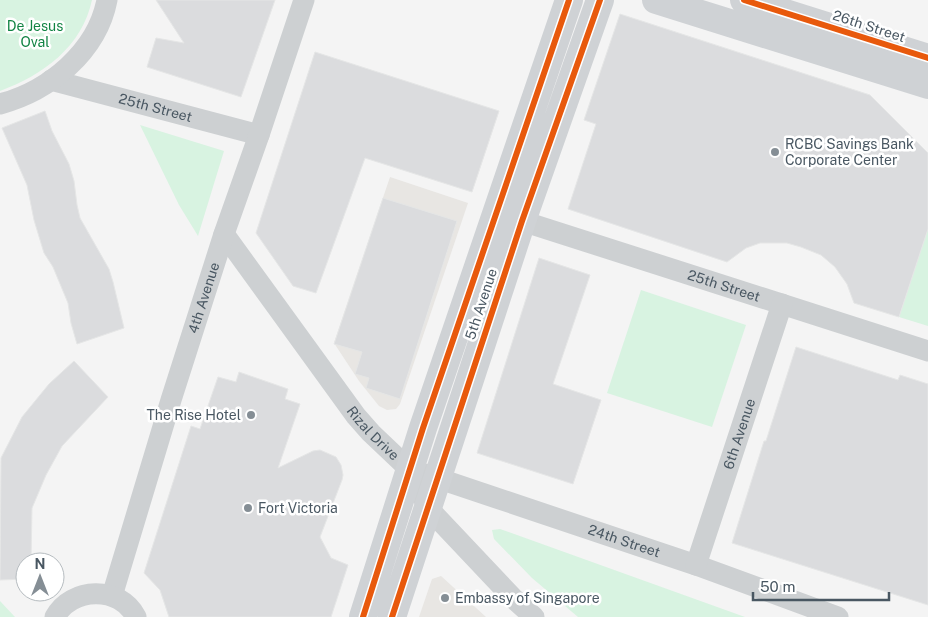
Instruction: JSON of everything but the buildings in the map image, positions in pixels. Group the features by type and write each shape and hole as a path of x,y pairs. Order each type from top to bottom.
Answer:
{"main road":[{"name":"5th Avenue","path":"363,617 410,470 569,0"},
{"name":"5th Avenue","path":"392,617 522,221 600,0"},
{"path":"656,0 928,85"},
{"name":"26th Street","path":"744,0 928,58"}],"street":[{"path":"0,104 28,94 51,80 71,64 96,33 105,12 107,0"},
{"name":"4th Avenue","path":"112,596 171,400 224,234 304,0"},
{"name":"25th Street","path":"51,80 259,135"},
{"name":"25th Street","path":"522,221 928,351"},
{"name":"Rizal Drive","path":"224,234 356,416 410,470 428,508 513,598 534,617"},
{"name":"6th Avenue","path":"696,565 782,304"},
{"name":"24th Street","path":"410,470 696,565 838,617"},
{"path":"55,617 67,603 81,596 96,593 112,596 125,603 136,617"}],"shaded area":[{"path":"390,177 468,203 400,404 396,409 387,410 379,406 359,381 334,343"},
{"name":"Embassy of Singapore","path":"441,576 486,617 419,617 432,579"}],"green space":[{"name":"De Jesus Oval","path":"0,0 92,0 87,17 79,32 58,57 31,77 0,91"},
{"path":"140,125 224,151 198,236 179,205"},
{"path":"928,229 928,326 899,317"},
{"path":"641,290 746,325 712,427 607,393"},
{"path":"500,529 745,617 578,617 532,578 494,539 492,530"},
{"path":"0,601 15,617 0,617"}],"cycle path":[{"path":"363,617 423,428 569,0"},
{"path":"392,617 522,221 600,0"},
{"path":"744,0 928,58"}],"place":[{"name":"RCBC Savings Bank Corporate Center","path":"775,152"},
{"name":"The Rise Hotel","path":"251,415"},
{"name":"Fort Victoria","path":"248,508"},
{"name":"Embassy of Singapore","path":"445,598"}]}
